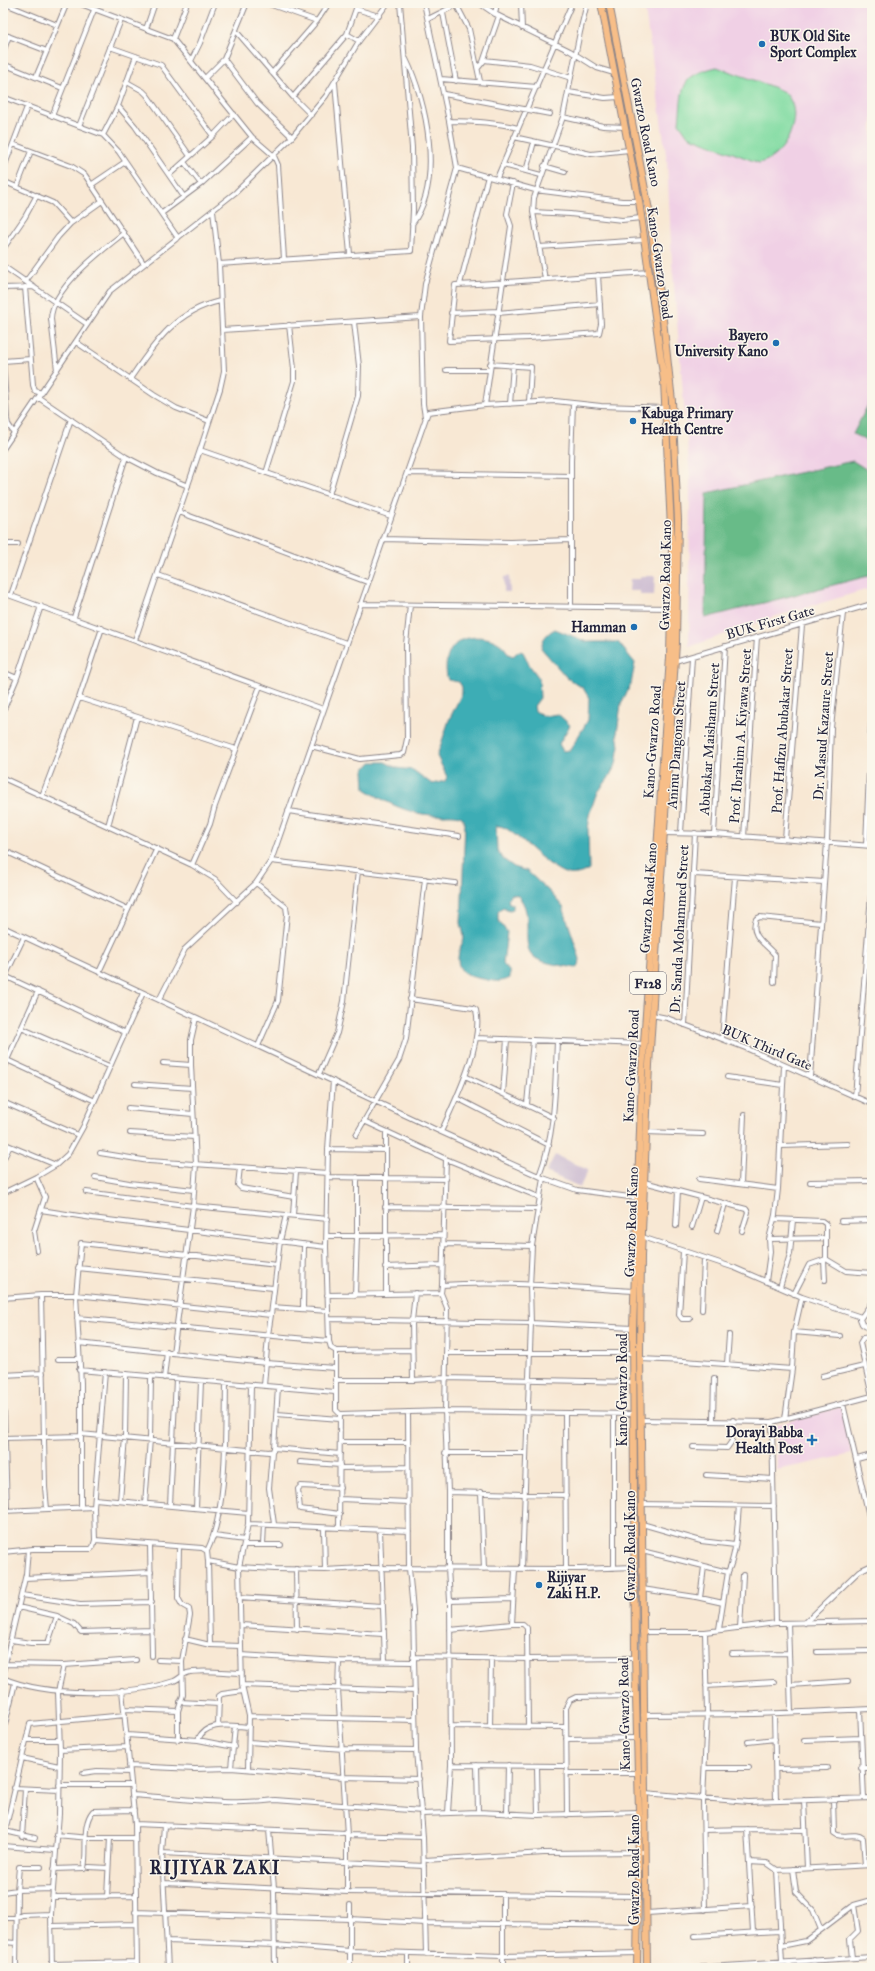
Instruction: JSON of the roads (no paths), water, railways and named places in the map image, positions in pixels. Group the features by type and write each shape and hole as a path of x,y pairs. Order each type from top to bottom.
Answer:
{"main road":[{"name":"Gwarzo Road Kano","path":"609,3 649,210 673,409 675,661 652,1015 644,1100 646,1132 642,1237 640,1359 641,1420 638,1459 642,1504 642,1632 647,1968"},
{"name":"Kano-Gwarzo Road","path":"601,4 641,218 664,381 675,575 671,608 670,664 644,1044 644,1100 637,1198 634,1291 634,1414 638,1459 634,1567 639,1812 637,1968"}],"street":[{"path":"3,3 57,24"},
{"path":"36,77 67,3"},
{"path":"78,3 173,39 252,137 274,156 278,165 284,259"},
{"path":"146,29 155,3"},
{"path":"173,39 187,3"},
{"path":"191,61 216,3"},
{"path":"205,78 224,59 247,3"},
{"path":"266,3 317,21"},
{"path":"272,73 317,21 329,3"},
{"path":"292,97 347,34 358,3"},
{"path":"3,449 39,398 103,299 115,286 236,192 274,156 292,137 335,82 359,41 388,3"},
{"path":"218,264 411,251 412,148 400,3"},
{"path":"424,3 441,79 457,168 424,284 421,317 423,404 425,418"},
{"path":"479,3 497,15 576,55 597,68 614,74"},
{"path":"478,68 484,60 497,15 496,3"},
{"path":"521,3 522,28"},
{"path":"497,178 518,128 528,110 553,44 572,3"},
{"path":"545,278 533,212 535,190 563,117 587,3"},
{"path":"428,19 443,13 457,4 468,29 480,81"},
{"path":"356,9 379,16"},
{"path":"52,116 94,10"},
{"path":"443,13 456,81"},
{"path":"79,126 121,20"},
{"path":"236,31 292,97 310,115"},
{"path":"3,34 46,51"},
{"path":"347,34 359,41"},
{"path":"3,52 10,36"},
{"path":"110,47 158,63 164,68 213,136"},
{"path":"103,136 118,106 136,56"},
{"path":"405,56 415,77 425,115 431,164 430,174 420,213 412,224"},
{"path":"224,59 257,102 292,137"},
{"path":"484,60 530,65 571,78"},
{"path":"3,64 62,88"},
{"path":"441,79 456,81 480,81 537,87"},
{"path":"127,82 143,91 190,156"},
{"path":"335,82 350,254"},
{"path":"569,92 605,98 619,97"},
{"path":"444,94 550,114"},
{"path":"3,97 103,136 126,162 178,238"},
{"path":"118,106 135,126 184,197"},
{"path":"3,170 27,107"},
{"path":"169,175 213,136 234,114"},
{"path":"563,117 603,126 625,128"},
{"path":"449,121 478,121 518,128"},
{"path":"162,213 201,184 252,137"},
{"path":"514,137 597,154 629,150"},
{"path":"526,170 534,142"},
{"path":"13,144 79,170 85,175 144,264"},
{"path":"17,187 31,151"},
{"path":"91,185 126,162"},
{"path":"184,162 201,184"},
{"path":"503,165 541,175"},
{"path":"544,166 565,172"},
{"path":"457,168 497,178 535,190 622,201 638,201"},
{"path":"460,284 488,176"},
{"path":"3,181 37,195 57,206 72,223"},
{"path":"484,405 511,226 507,214 513,183"},
{"path":"3,249 25,217 37,195"},
{"path":"26,282 54,242 72,223 102,201"},
{"path":"135,640 210,421 224,371 218,264 213,211"},
{"path":"533,212 570,214 622,220 641,218"},
{"path":"57,370 51,312 56,302 86,263 124,233"},
{"path":"539,247 644,240"},
{"path":"3,266 87,324"},
{"path":"598,275 601,324 599,333 448,341 454,285 545,278 649,272"},
{"path":"3,288 34,287"},
{"path":"24,288 34,389 42,393"},
{"path":"130,379 162,335 178,321 199,308 220,301"},
{"path":"451,313 497,312 600,304"},
{"path":"222,330 421,317"},
{"path":"329,495 358,396 359,366 354,322"},
{"path":"266,473 294,382 289,325"},
{"path":"76,342 176,408 210,421"},
{"path":"14,433 7,419 3,360 31,359"},
{"path":"490,364 531,367 529,402"},
{"path":"510,404 513,365"},
{"path":"446,370 489,370"},
{"path":"39,398 126,457 157,473 188,486"},
{"path":"159,1000 185,949 256,883 271,861 367,582 407,473 425,418 430,411 484,405 555,401 666,408"},
{"path":"570,608 573,403"},
{"path":"11,595 71,419"},
{"path":"200,450 391,516"},
{"path":"74,618 126,457"},
{"path":"407,473 571,476"},
{"path":"3,478 4,544 18,544"},
{"path":"179,512 367,582"},
{"path":"383,539 510,542 570,540"},
{"path":"158,576 346,643"},
{"path":"3,593 323,709"},
{"path":"360,604 570,608 671,608"},
{"name":"BUK First Gate","path":"675,661 872,604"},
{"path":"311,746 360,759 400,755 404,753 406,739 406,644 410,605"},
{"path":"3,711 17,678 41,606"},
{"name":"Dr. Masud Kazaure Street","path":"810,1077 827,842 831,728 843,613"},
{"name":"Prof. Hafizu Abubakar Street","path":"785,839 802,625"},
{"path":"42,796 79,698 102,628"},
{"name":"Prof. Ibrahim A. Kiyawa Street","path":"744,837 757,637"},
{"name":"Abubakar Maishanu Street","path":"714,834 725,646"},
{"name":"Aninu Dangona Street","path":"681,833 692,657"},
{"path":"3,672 17,678"},
{"path":"192,865 210,824 215,806 260,686"},
{"path":"866,845 872,697"},
{"path":"79,698 236,749"},
{"path":"108,826 137,717"},
{"path":"3,778 192,865 215,879 237,902"},
{"path":"288,811 459,836"},
{"path":"664,833 714,834 872,846"},
{"name":"Dr. Sanda Mohammed Street","path":"685,1025 695,834"},
{"path":"99,972 157,848"},
{"path":"3,850 128,909"},
{"path":"271,861 455,883"},
{"path":"319,1074 337,1033 344,1001 358,871"},
{"path":"694,874 824,882"},
{"path":"722,1039 735,877"},
{"path":"356,1135 399,1060 406,1039 424,879"},
{"path":"855,1097 872,882"},
{"path":"256,883 286,907 287,914 278,1001 258,1046"},
{"path":"774,982 775,955 760,941 755,934 756,920 760,917 821,923"},
{"path":"3,927 440,1132 541,1177 577,1190 637,1198"},
{"path":"3,980 24,937"},
{"path":"5,976 124,1032"},
{"path":"3,1069 38,991"},
{"path":"3,1193 36,1178 56,1165 68,1154 143,993"},
{"path":"410,999 476,1010 476,1038 465,1076 440,1132"},
{"name":"BUK Third Gate","path":"652,1015 667,1018 722,1039 872,1104"},
{"path":"174,1353 176,1327 193,1206 196,1164 191,1065 192,1040 196,1018"},
{"path":"21,1028 109,1066"},
{"path":"476,1038 644,1044"},
{"path":"503,1094 507,1039"},
{"path":"527,1104 533,1040"},
{"path":"522,1569 526,1492 525,1453 532,1323 530,1286 532,1246 540,1198 541,1177 554,1118 557,1041"},
{"path":"7,1060 94,1100"},
{"path":"163,1063 191,1065"},
{"path":"766,1281 769,1239 774,1219 778,1189 784,1065"},
{"path":"465,1076 554,1118"},
{"path":"727,1077 783,1085"},
{"path":"333,1081 328,1149 328,1219 326,1246 329,1341 331,1348 336,1351 412,1350"},
{"path":"135,1084 192,1088"},
{"path":"456,1098 549,1145"},
{"path":"3,1102 78,1135"},
{"path":"128,1108 193,1114"},
{"path":"741,1184 744,1115"},
{"path":"364,1121 446,1159 540,1198"},
{"path":"386,1132 386,1294"},
{"path":"646,1132 703,1134"},
{"path":"130,1133 194,1137"},
{"path":"3,1142 56,1165"},
{"path":"781,1146 848,1144"},
{"path":"3,1160 10,1146"},
{"path":"328,1149 386,1150"},
{"path":"100,1154 149,1161 296,1171 328,1175 386,1178 446,1178"},
{"path":"446,1159 441,1293 447,1308 445,1454 448,1492 451,1765 448,1813"},
{"path":"240,1167 238,1185 241,1188 294,1197"},
{"path":"293,1216 296,1171"},
{"path":"95,1177 129,1183 194,1190"},
{"path":"355,1295 357,1177"},
{"path":"36,1178 45,1194 34,1231 37,1251"},
{"path":"699,1178 778,1189"},
{"path":"810,1182 872,1180"},
{"path":"644,1182 747,1210 742,1232"},
{"path":"676,1226 678,1191"},
{"path":"86,1192 193,1206 328,1219"},
{"path":"692,1227 701,1197"},
{"path":"717,1231 725,1204"},
{"path":"385,1206 537,1209"},
{"path":"41,1210 280,1242 326,1246"},
{"path":"264,1386 273,1288 286,1215"},
{"path":"774,1219 824,1222 826,1224 825,1280"},
{"path":"780,1287 790,1254 793,1220"},
{"path":"841,1221 872,1220"},
{"path":"327,1236 443,1235"},
{"path":"642,1237 735,1268 794,1294 861,1316"},
{"path":"769,1239 826,1238"},
{"path":"81,1508 81,1435 76,1295 80,1244 83,1242 277,1265"},
{"path":"303,1308 304,1244"},
{"path":"443,1244 532,1246"},
{"path":"683,1251 679,1315 682,1319 690,1319"},
{"path":"702,1310 704,1258"},
{"path":"794,1294 809,1265 825,1260 846,1271 872,1273"},
{"path":"385,1267 442,1265"},
{"path":"78,1268 273,1288"},
{"path":"442,1285 460,1283 634,1291"},
{"path":"413,1380 412,1321 414,1293"},
{"path":"328,1295 441,1293"},
{"path":"41,1295 47,1509"},
{"path":"3,1298 41,1295 76,1295 271,1315"},
{"path":"785,1419 792,1369 794,1332 802,1297"},
{"path":"641,1420 733,1420 772,1422 872,1396 860,1343 863,1338 869,1337 871,1330 860,1322 861,1316 870,1305 872,1299"},
{"path":"272,1307 328,1310"},
{"path":"77,1318 329,1341"},
{"path":"329,1319 532,1323 634,1328"},
{"path":"794,1332 840,1336"},
{"path":"727,1364 729,1335"},
{"path":"78,1343 266,1363 335,1368"},
{"path":"336,1351 336,1410 340,1414 339,1528"},
{"path":"164,1378 167,1352"},
{"path":"446,1353 633,1353"},
{"path":"58,1359 78,1359"},
{"path":"640,1359 792,1369"},
{"path":"822,1376 864,1366"},
{"path":"79,1370 335,1392"},
{"path":"43,1372 3,1375 5,1511 94,1508"},
{"path":"3,1552 91,1549 93,1547 95,1540 94,1508 104,1372"},
{"path":"120,1501 125,1437 126,1374"},
{"path":"145,1504 150,1439 151,1377"},
{"path":"335,1380 413,1380 445,1378 634,1382"},
{"path":"713,1420 714,1378"},
{"path":"170,1506 176,1379"},
{"path":"196,1508 201,1381"},
{"path":"210,1645 207,1551 214,1536 219,1510 225,1447 226,1383"},
{"path":"248,1769 249,1716 242,1685 239,1567 248,1524 251,1385"},
{"path":"274,1524 269,1488 277,1414 278,1387"},
{"path":"843,1404 872,1530"},
{"path":"340,1414 445,1411 614,1415 634,1414"},
{"path":"408,1412 409,1568 413,1611 416,1750 424,1837 426,1954"},
{"path":"277,1414 340,1419"},
{"path":"565,1414 566,1569"},
{"path":"614,1415 614,1568"},
{"path":"693,1447 727,1448 732,1441 733,1420"},
{"path":"772,1422 776,1623"},
{"path":"4,1438 100,1435 198,1445 340,1454"},
{"path":"340,1442 408,1442"},
{"path":"445,1454 525,1453"},
{"path":"857,1460 872,1456"},
{"path":"300,1462 340,1466 408,1467"},
{"path":"706,1476 773,1478"},
{"path":"340,1488 301,1486 298,1489 300,1509 340,1514"},
{"path":"448,1492 526,1492 566,1495"},
{"path":"481,1492 484,1568"},
{"path":"95,1499 248,1513"},
{"path":"340,1499 408,1502"},
{"path":"642,1504 774,1506"},
{"path":"719,1629 728,1572 735,1545 739,1506"},
{"path":"248,1524 274,1524 324,1529 339,1528 409,1531"},
{"path":"263,1545 264,1524"},
{"path":"642,1524 701,1541 735,1545"},
{"path":"324,1529 325,1570"},
{"path":"380,1530 385,1661"},
{"path":"214,1536 244,1543 281,1545"},
{"path":"95,1540 202,1548 207,1551"},
{"path":"150,1545 152,1656"},
{"path":"178,1740 178,1711 183,1695 182,1661 190,1609 182,1606 178,1598 179,1547"},
{"path":"3,1672 22,1595 28,1550"},
{"path":"642,1551 728,1572"},
{"path":"208,1561 239,1567 325,1570 381,1568 566,1569 634,1567"},
{"path":"805,1623 859,1571 872,1565"},
{"path":"700,1598 704,1567"},
{"path":"296,1569 297,1629"},
{"path":"512,1624 512,1599 515,1569"},
{"path":"25,1578 151,1572"},
{"path":"740,1628 743,1575"},
{"path":"642,1589 723,1603"},
{"path":"22,1595 80,1604 152,1602"},
{"path":"239,1597 382,1606"},
{"path":"450,1601 512,1599"},
{"path":"18,1607 57,1616 74,1624 81,1632 152,1630"},
{"path":"11,1640 31,1643 48,1643 57,1616"},
{"path":"642,1632 705,1632 719,1629 740,1628 776,1623 872,1621"},
{"path":"788,1623 791,1712"},
{"path":"450,1630 512,1624 525,1625 528,1659 528,1726"},
{"path":"240,1625 383,1634"},
{"path":"705,1632 707,1713 703,1800 705,1910"},
{"path":"185,1639 210,1645 241,1646"},
{"path":"817,1652 872,1651"},
{"path":"732,1654 789,1653"},
{"path":"241,1656 339,1661 385,1661 450,1656 528,1659 635,1658"},
{"path":"490,1658 490,1727"},
{"path":"5,1664 64,1665 136,1660"},
{"path":"158,1660 182,1661"},
{"path":"339,1661 338,1689 343,1749 342,1777 347,1834 347,1892"},
{"path":"64,1665 58,1692 60,1750 51,1914 52,1966 136,1962"},
{"path":"3,1678 15,1683 58,1692 122,1690 175,1680 188,1672 242,1673"},
{"path":"790,1685 848,1680"},
{"path":"706,1686 774,1682"},
{"path":"3,1733 15,1683"},
{"path":"242,1685 415,1691"},
{"path":"122,1690 135,1824 136,1968"},
{"path":"218,1726 219,1696 222,1694 243,1691"},
{"path":"567,1815 566,1708 570,1700 576,1697 636,1696"},
{"path":"180,1702 219,1704"},
{"path":"124,1709 178,1711"},
{"path":"643,1715 774,1713 872,1709"},
{"path":"860,1710 864,1798"},
{"path":"774,1713 776,1801"},
{"path":"35,1838 4,1832 14,1788 28,1740 30,1724 125,1715"},
{"path":"249,1716 415,1720"},
{"path":"198,1740 204,1731 218,1726 248,1727"},
{"path":"231,1768 235,1726"},
{"path":"450,1726 566,1727"},
{"path":"127,1735 178,1740 198,1740 234,1747"},
{"path":"566,1739 637,1738"},
{"path":"804,1740 862,1738"},
{"path":"748,1742 775,1739"},
{"path":"28,1740 59,1740"},
{"path":"248,1742 343,1749 416,1750"},
{"path":"60,1750 128,1747"},
{"path":"22,1758 59,1766"},
{"path":"451,1765 566,1766"},
{"path":"477,1765 478,1812"},
{"path":"507,1814 508,1765"},
{"path":"129,1766 195,1769 231,1768 342,1777 419,1779"},
{"path":"537,1766 538,1815"},
{"path":"705,1768 748,1768"},
{"path":"776,1769 827,1768"},
{"path":"862,1768 872,1768"},
{"path":"82,1773 97,1771 130,1772"},
{"path":"567,1774 638,1773"},
{"path":"59,1785 131,1785"},
{"path":"14,1788 25,1790 59,1790"},
{"path":"22,1836 25,1790"},
{"path":"645,1793 703,1800 748,1802 872,1798"},
{"path":"132,1795 228,1803 251,1803 275,1800 448,1813 478,1812 567,1815 639,1812"},
{"path":"833,1799 834,1832 839,1836 855,1835 863,1838 865,1865"},
{"path":"804,1800 807,1868"},
{"path":"54,1869 84,1868 86,1838 90,1815 94,1811 134,1810"},
{"path":"135,1824 424,1837"},
{"path":"164,1825 162,1853 168,1968"},
{"path":"747,1829 753,1932"},
{"path":"269,1830 274,1888 275,1968"},
{"path":"704,1830 805,1830"},
{"path":"56,1835 86,1838 134,1838"},
{"path":"107,1897 110,1838"},
{"path":"3,1846 55,1850"},
{"path":"424,1860 530,1854 646,1852"},
{"path":"162,1853 424,1866"},
{"path":"749,1862 767,1863 777,1870 872,1865"},
{"path":"16,1968 16,1918 19,1867 41,1867"},
{"path":"89,1867 108,1868"},
{"path":"793,1869 796,1892 813,1910 821,1930"},
{"path":"777,1870 779,1930 782,1962"},
{"path":"164,1883 347,1892 503,1896 638,1896"},
{"path":"3,1892 52,1889"},
{"path":"52,1897 135,1896"},
{"path":"503,1896 503,1968"},
{"path":"781,1946 806,1941 854,1905 872,1900"},
{"path":"350,1905 350,1968"},
{"path":"852,1958 850,1939 858,1932 854,1905"},
{"path":"647,1913 752,1906"},
{"path":"135,1912 425,1923 638,1926"},
{"path":"3,1918 16,1918 22,1915 51,1914"},
{"path":"52,1926 135,1924"},
{"path":"695,1936 779,1930"},
{"path":"167,1941 275,1945 350,1951 503,1956 638,1953"},
{"path":"3,1942 16,1943"},
{"path":"408,1953 408,1968"},
{"path":"693,1968 872,1957"},
{"path":"814,1960 815,1968"}],"water":[{"path":"555,629 587,642 618,642 635,663 631,684 621,704 617,733 619,746 616,764 608,779 598,792 590,815 588,829 589,869 577,874 562,872 548,863 509,830 501,826 496,826 497,850 503,859 514,867 527,871 550,892 563,907 580,959 579,966 576,968 556,965 537,959 531,954 528,947 526,912 523,903 517,895 511,894 508,899 509,903 513,904 513,909 509,910 503,907 498,912 498,920 507,932 503,964 510,972 510,978 503,981 497,981 476,978 461,970 458,961 458,955 464,939 461,923 465,823 462,817 455,815 423,814 406,810 389,803 365,789 364,770 371,762 385,762 397,768 413,770 432,784 445,781 447,777 437,756 449,720 462,693 462,687 459,682 448,680 446,665 448,655 453,646 457,643 470,638 478,637 493,640 505,648 508,654 513,656 519,651 523,652 530,666 539,678 540,698 534,706 535,711 544,716 558,714 570,725 559,744 563,751 570,750 588,720 589,698 583,688 567,678 541,648 545,637"}],"place":[{"name":"BUK Old Site Sport Complex","path":"762,44"},
{"name":"Bayero University Kano","path":"776,343"},
{"name":"Kabuga Primary Health Centre","path":"633,421"},
{"name":"Hamman","path":"634,627"},
{"name":"Dorayi Babba Health Post","path":"812,1440"},
{"name":"Rijiyar Zaki H.P.","path":"539,1585"}],"district":[{"name":"RIJIYAR ZAKI","path":"215,1868"}]}
